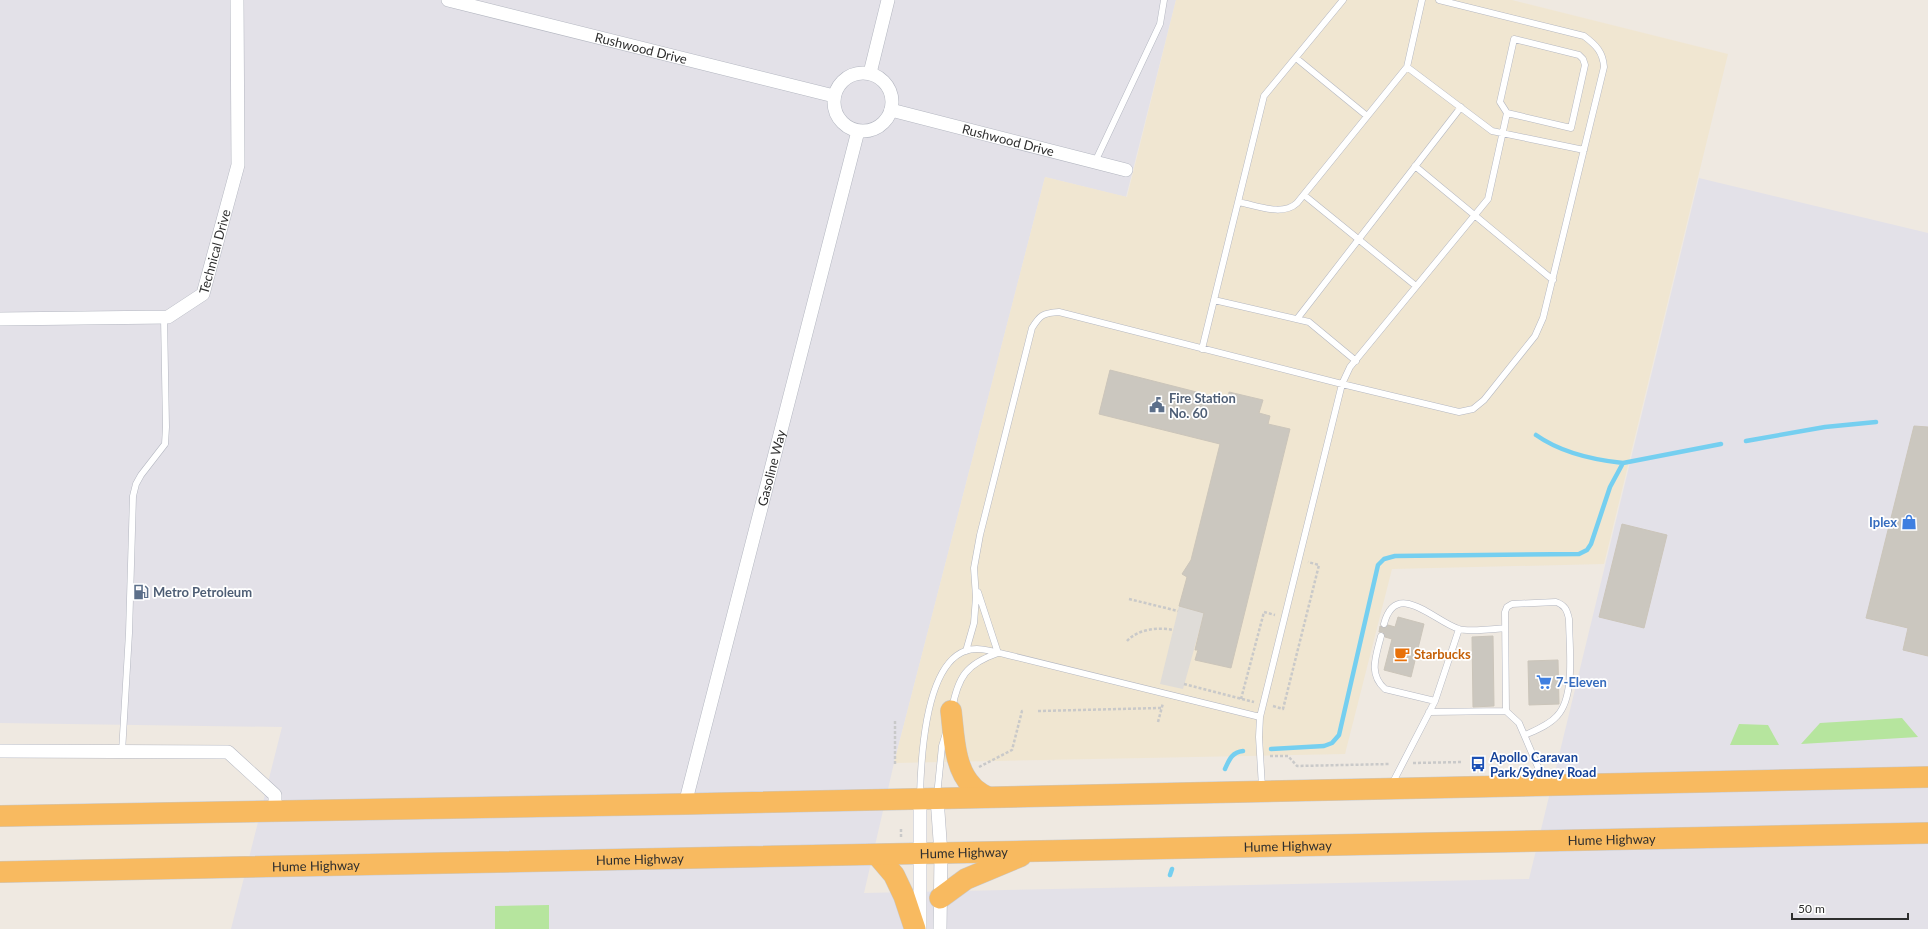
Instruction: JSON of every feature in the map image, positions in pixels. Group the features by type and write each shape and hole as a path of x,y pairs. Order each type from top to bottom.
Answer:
{"highway":[{"path":"952,711 955,743 963,772 973,787 987,797"},
{"path":"0,816 685,804 1928,778"},
{"name":"Hume Highway","path":"0,872 1928,833"},
{"path":"940,898 966,879 1029,852"},
{"path":"877,854 894,875 915,929"}],"street":[{"name":"Technical Drive","path":"0,319 168,317 203,294 238,165 237,0"},
{"name":"Rushwood Drive","path":"448,0 834,96"},
{"path":"870,73 888,0"},
{"path":"870,73 878,77 888,87 892,100 891,110 888,118 875,129 858,132 842,123 836,115 833,106 834,96 837,88 843,80 851,75 870,73"},
{"name":"Rushwood Drive","path":"891,110 1126,170"},
{"name":"Gasoline Way","path":"685,804 858,132"},
{"path":"0,751 228,752 275,794 275,811"},
{"path":"929,798 931,854 940,898 940,929"},
{"path":"920,929 931,854 929,798"}],"lane":[{"path":"1095,162 1160,24 1164,0"},
{"path":"1202,348 1264,96 1343,0"},
{"path":"1238,202 1280,210 1290,209 1304,195 1406,67 1422,0"},
{"path":"966,651 974,623 976,597 974,568 980,535 1032,328 1038,317 1049,313 1059,312 1342,384 1459,412 1473,409 1484,400 1535,336 1544,318 1604,67 1603,56 1597,46 1584,36 1439,0"},
{"path":"1262,792 1259,737 1260,717 1342,384 1350,367 1488,199 1507,113 1500,102 1514,39 1579,55 1583,59 1585,66 1571,128 1507,113"},
{"path":"1296,58 1367,116"},
{"path":"1406,67 1492,131 1584,150"},
{"path":"1297,319 1461,107"},
{"path":"1415,166 1553,280"},
{"path":"1304,195 1416,286"},
{"path":"1214,300 1309,322 1356,361"},
{"path":"122,752 129,633 133,496 136,484 141,475 165,444 164,317"},
{"path":"974,581 998,653"},
{"path":"1506,711 1504,612 1507,607 1512,604 1556,602 1562,604 1569,619 1569,688 1566,702 1558,715 1548,724 1525,735"},
{"path":"1384,624 1389,609 1394,605 1402,604 1428,611 1459,629 1505,628"},
{"path":"1390,789 1435,701 1459,629"},
{"path":"1381,636 1374,672 1380,684 1385,689 1435,701"},
{"path":"929,798 923,740 934,694 943,670 950,661 966,651 984,650 998,653 1260,717"},
{"path":"929,798 952,711 956,690 966,671 983,658 998,653"},
{"path":"1429,712 1506,711 1519,723 1545,786"}],"path":[{"path":"1271,711 1271,706 1283,709 1309,605 1319,564 1308,562 1310,555"},
{"path":"1129,599 1178,611"},
{"path":"1241,699 1264,612 1275,615 1276,609"},
{"path":"1127,641 1137,634 1149,630 1158,628 1173,630"},
{"path":"1184,684 1256,702"},
{"path":"1158,722 1163,702"},
{"path":"1038,711 1161,708"},
{"path":"975,768 1012,750 1022,711 1024,711"},
{"path":"895,719 895,764"},
{"path":"1268,749 1268,756 1288,756 1297,766 1463,762"}],"shaded area":[{"path":"0,0 1176,0 1126,197 1045,177 894,763 864,893 1529,879 1699,178 1928,233 1928,929 231,929 282,727 0,723"},
{"path":"1176,0 1512,0 1728,54 1604,564 1392,569 1345,754 894,763 1045,177 1127,197"},
{"path":"1179,606 1207,613 1203,617 1183,689 1160,684"}],"green space":[{"path":"1902,718 1918,737 1801,744 1820,723"},
{"path":"1739,724 1768,725 1779,745 1730,745"},
{"path":"549,905 549,929 495,929 495,906"}],"building":[{"path":"1110,370 1228,400 1229,392 1263,400 1259,413 1270,416 1268,424 1290,429 1231,668 1195,660 1198,650 1195,650 1204,613 1179,606 1187,577 1182,574 1191,560 1220,444 1099,414"},
{"name":"Iplex","path":"1914,426 1928,427 1928,656 1903,650 1908,628 1866,618"},
{"path":"1622,524 1667,535 1644,628 1599,617"},
{"name":"Starbucks","path":"1398,617 1424,624 1411,677 1384,670 1392,639 1385,637 1383,632 1379,632 1380,626 1384,628 1388,625 1395,627"},
{"path":"1493,636 1494,706 1473,707 1472,637"},
{"name":"7-Eleven","path":"1558,660 1559,704 1529,705 1528,661"}],"waterway":[{"path":"1746,441 1825,427 1876,422"},
{"path":"1536,435 1566,451 1601,460 1623,463"},
{"path":"1271,749 1324,746 1332,743 1339,735 1378,565 1384,559 1395,556 1579,554 1587,550 1591,544 1610,487 1623,463 1721,444"},
{"path":"1225,769 1234,755 1243,751"},
{"path":"1170,875 1172,869"}],"place":[{"name":"Fire Station No. 60","path":"1157,405"},
{"name":"Iplex","path":"1909,522"},
{"name":"Metro Petroleum","path":"141,592"},
{"name":"Starbucks","path":"1402,654"},
{"name":"7-Eleven","path":"1544,682"},
{"name":"Apollo Caravan Park/Sydney Road","path":"1478,764"}]}
